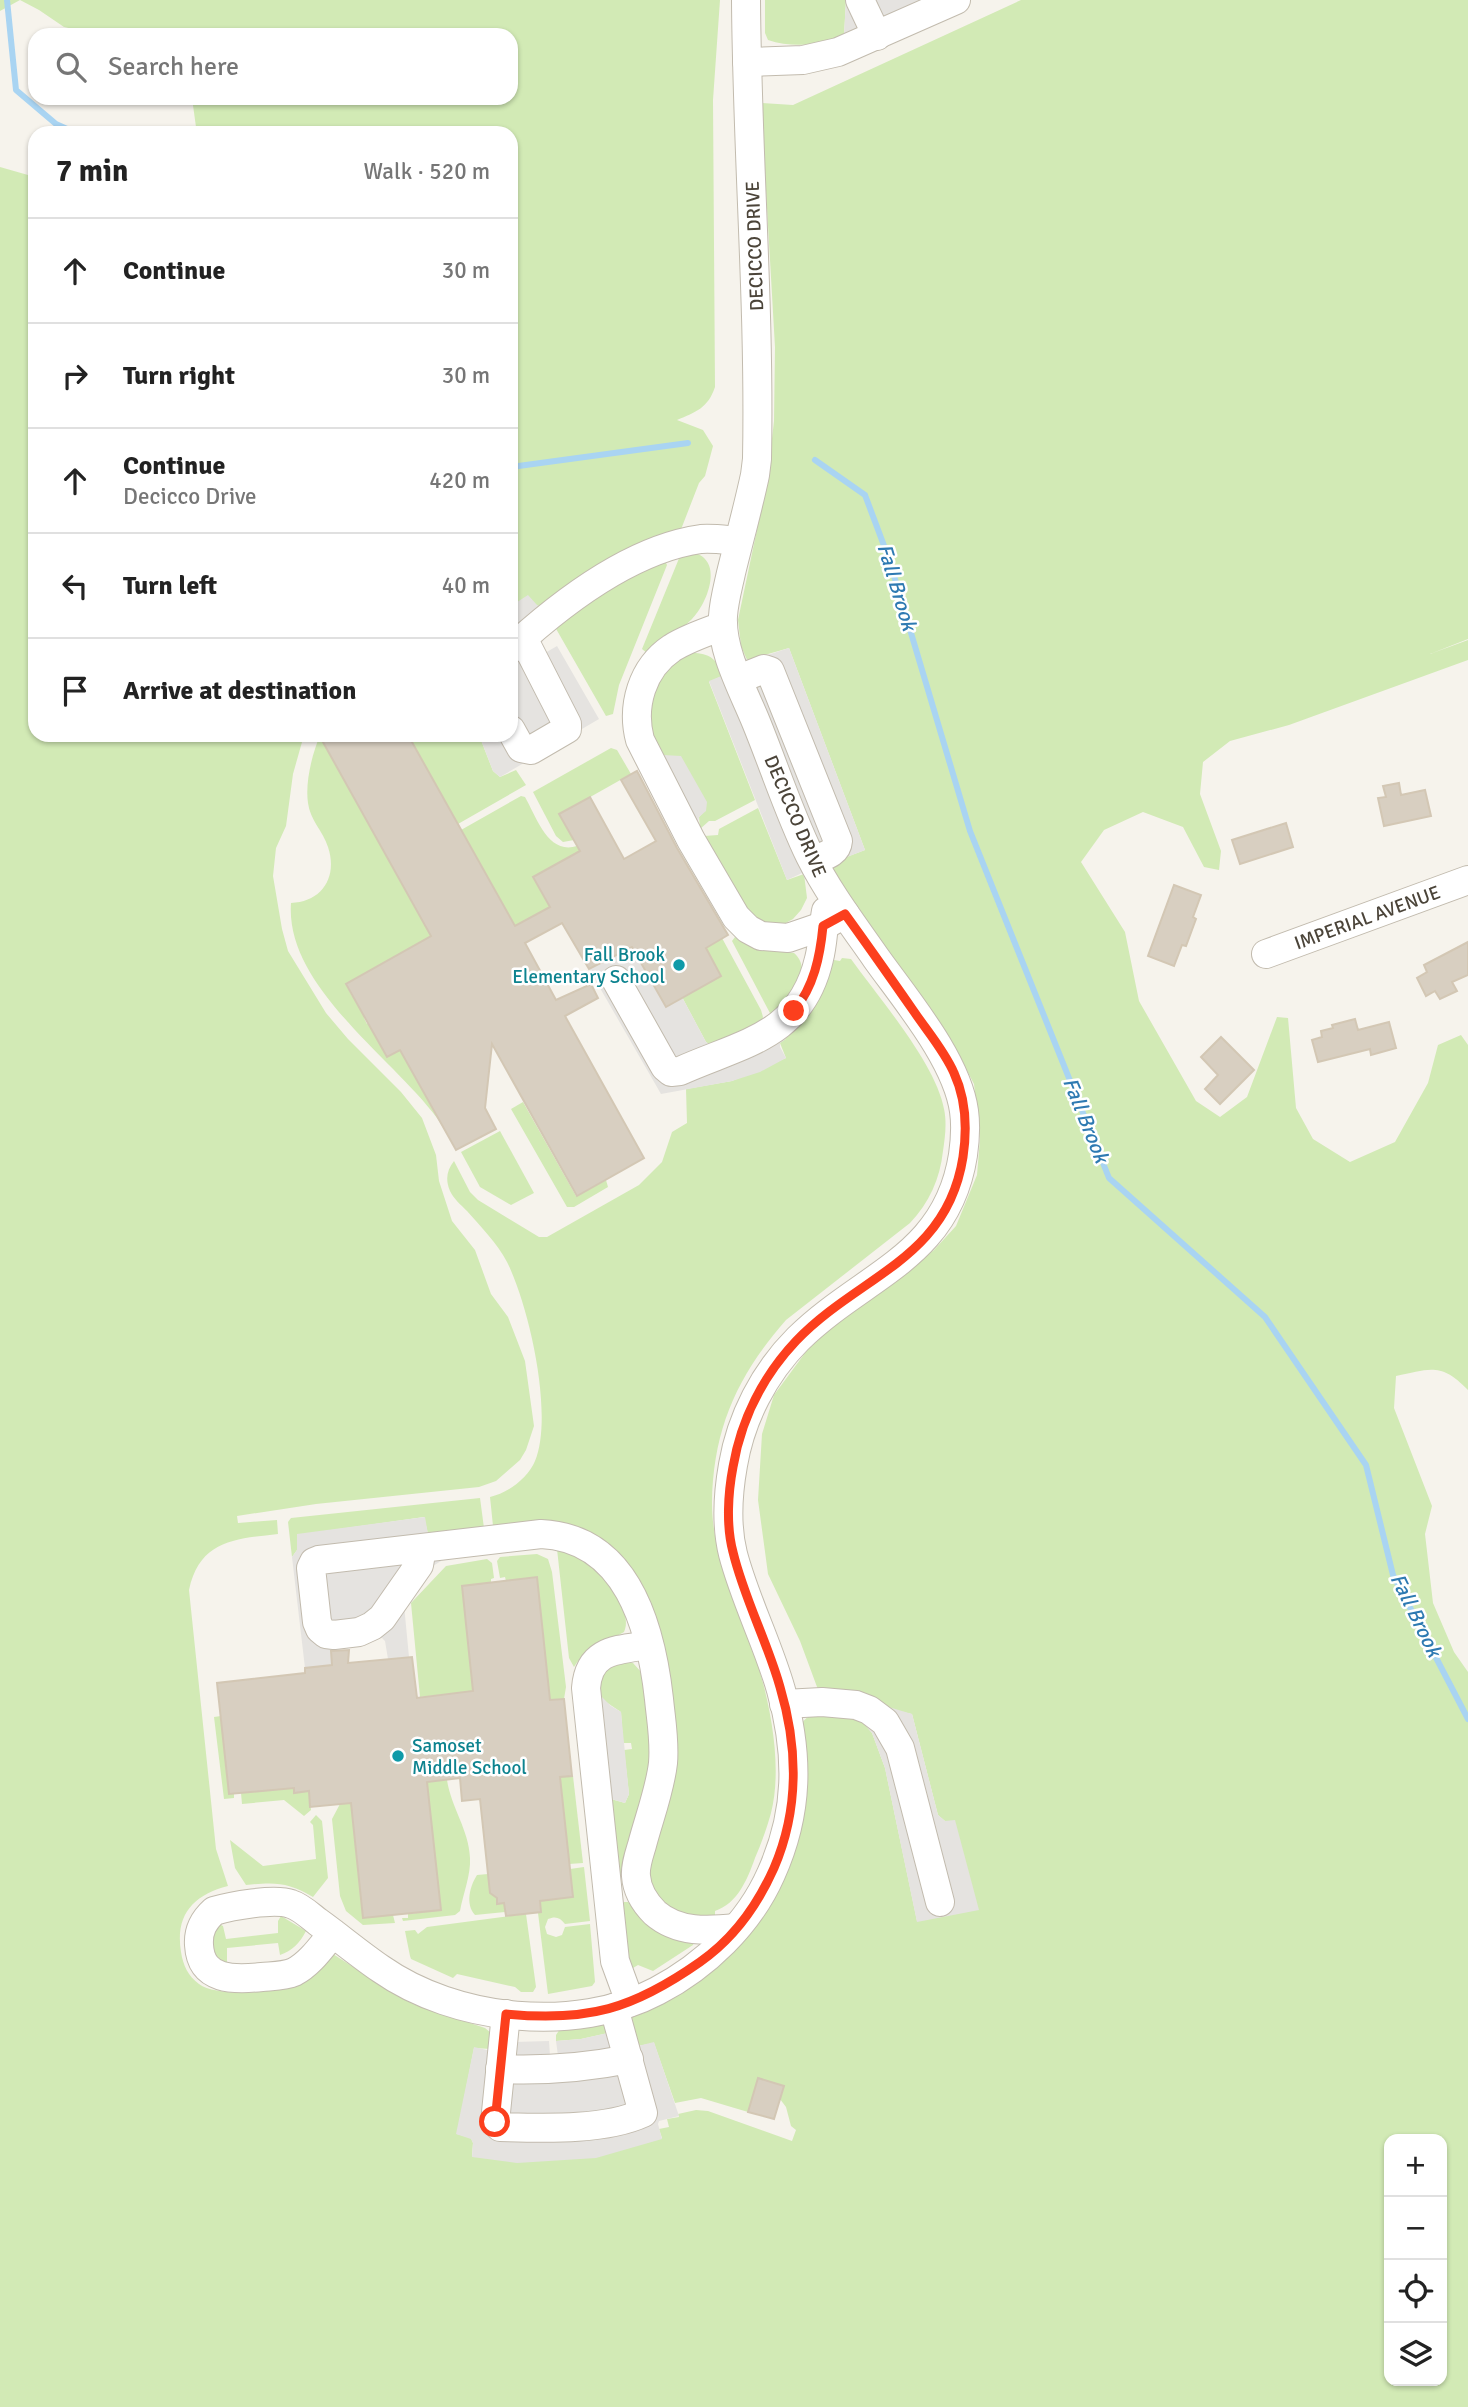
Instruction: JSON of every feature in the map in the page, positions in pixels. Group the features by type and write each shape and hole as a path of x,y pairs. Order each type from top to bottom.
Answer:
{"street":[{"name":"DECICCO DRIVE","path":"333,1933 386,1972 416,1989 449,2001 506,2014 575,2016 622,2005 656,1992 715,1952 736,1928 764,1890 781,1852 791,1814 794,1776 791,1733 784,1704 732,1549 729,1518 731,1482 740,1435 754,1401 772,1370 797,1340 832,1309 919,1245 937,1225 959,1181 965,1144 965,1111 954,1073 924,1026 834,920 829,891 813,860 739,679 723,626 725,602 755,475 758,442 756,258 746,0"},
{"path":"860,0 877,36"},
{"path":"747,62 820,57 877,36 910,9 956,0"},
{"path":"518,642 543,620 609,574 637,560 703,539 738,541"},
{"path":"723,626 672,648 653,667 643,684 637,705 640,740 691,840 736,917 748,929 761,936 788,938 834,920"},
{"path":"518,645 567,724 567,729 531,751 521,748 518,742"},
{"name":"IMPERIAL AVENUE","path":"1266,954 1468,880"},
{"path":"616,980 665,1067 671,1072 680,1071 759,1039 783,1023 800,1004 814,976 834,920"},
{"path":"422,1548 553,1534 580,1542 594,1550 620,1575 638,1607 649,1645 657,1681 662,1728 663,1763 636,1870 638,1887 648,1906 673,1924 702,1930 736,1928"},
{"path":"506,2014 495,2116 497,2124 511,2127 566,2127 596,2124 643,2113 629,2059 615,1961 586,1688 587,1676 596,1660 604,1654 649,1645"},
{"path":"784,1704 822,1702 856,1705 869,1710 885,1722 900,1748 940,1902"},
{"path":"608,1890 638,1887"},
{"path":"500,2069 555,2071 629,2059"}],"green space":[{"path":"0,0 20,0 0,11"},
{"path":"20,0 720,0 713,100 715,387 705,405 677,420 703,430 713,446 705,476 699,483 680,532 542,607 518,602 518,126 196,126 193,105 518,105 518,28 68,28"},
{"path":"765,0 846,0 844,35 826,42 806,45 768,40 765,33"},
{"path":"1021,0 1468,0 1468,639 1430,654 1468,640 1468,660 1289,725 1230,741 1203,762 1200,794 1221,851 1219,870 1204,867 1183,827 1143,812 1104,830 1081,862 1125,932 1139,1001 1196,1101 1220,1117 1247,1097 1277,1017 1288,1018 1296,1108 1313,1139 1350,1162 1395,1142 1428,1083 1438,1045 1461,1035 1468,1045 1468,1390 1442,1371 1427,1370 1396,1376 1394,1408 1432,1506 1425,1534 1433,1603 1454,1652 1468,1672 1468,2407 0,2407 0,167 28,175 28,742 302,742 293,774 286,826 276,848 273,876 288,951 326,1013 422,1118 436,1155 439,1181 452,1221 475,1250 491,1294 508,1317 525,1361 534,1426 520,1460 496,1481 479,1487 316,1504 237,1516 238,1523 277,1520 278,1534 222,1545 202,1561 194,1573 189,1590 216,1849 228,1886 205,1895 189,1908 181,1927 181,1952 185,1966 195,1981 206,1988 228,1992 253,1992 283,1987 333,1954 413,2004 485,2028 491,2033 491,2049 474,2048 457,2134 471,2138 472,2156 662,2138 659,2129 669,2127 667,2119 696,2110 708,2111 792,2141 796,2130 791,2126 786,2107 780,2099 783,2086 758,2078 748,2112 701,2098 675,2103 654,2043 638,2046 630,2020 632,2015 754,1924 802,1723 807,1718 820,1713 858,1717 872,1733 885,1768 917,1921 945,1821 938,1815 912,1714 820,1695 800,1641 768,1574 758,1500 762,1434 774,1395 808,1349 843,1317 934,1250 956,1226 977,1175 980,1139 974,1084 951,1040 828,870 828,864 865,850 789,648 747,660 741,646 738,620 767,482 774,421 775,347 761,103 793,105"},
{"path":"695,553 704,558 711,574 703,604 687,624 647,653 642,649 680,556"},
{"path":"665,561 667,565 619,685 613,714 606,716 555,627 609,586"},
{"path":"692,653 712,658 724,675 709,682 755,800 715,821 709,821 700,829 699,817 703,813 664,757 648,724 653,690 661,674 674,661"},
{"path":"317,742 324,742 431,936 346,984 368,1015 364,1018 367,1024 372,1022 384,1043 380,1045 387,1057 437,1030 408,1063 450,1138 418,1095 345,1019 323,991 305,963 294,934 291,903 302,902 319,893 329,878 331,868 328,847 311,815 308,803 307,786"},
{"path":"412,742 482,742 493,771 500,777 516,770 526,785 458,824"},
{"path":"611,748 617,750 631,774 560,814 574,840 563,842 556,836 533,792"},
{"path":"521,796 525,797 551,840 558,845 577,846 580,851 533,877 550,907 515,926 461,830"},
{"path":"758,808 787,880 804,874 807,898 793,919 782,925 770,926 748,916 704,836 718,835 719,829"},
{"path":"735,937 754,948 794,953 800,961 802,969 796,986 771,1015 732,941"},
{"path":"722,938 763,1017 761,1024 709,1044 682,997 721,976 706,948"},
{"path":"842,958 851,959 905,1032 930,1072 945,1114 942,1161 932,1190 910,1223 786,1320 754,1361 731,1404 723,1427 713,1476 712,1503 716,1543 766,1693 776,1775 769,1819 745,1882 736,1897 715,1911 715,1917 697,1920 667,1909 649,1886 648,1868 667,1799 628,1568 493,1526 490,1497 517,1484 535,1461 542,1417 540,1389 531,1332 507,1262 488,1235 453,1196 448,1187 448,1175 454,1161 470,1192 478,1200 539,1237 547,1237 639,1185 662,1162 672,1132 687,1123 686,1089 732,1081 786,1058 780,1043 807,1016 820,995 834,960 840,961"},
{"path":"523,1102 576,1196 606,1180 608,1187 574,1207 567,1207 511,1109"},
{"path":"500,1131 534,1193 511,1205 480,1187 461,1152"},
{"path":"480,1498 484,1528 428,1534 424,1517 297,1535 297,1550 292,1557 288,1522 291,1518"},
{"path":"557,1549 583,1559 598,1573 614,1592 625,1613 624,1632 591,1648 574,1667 569,1658"},
{"path":"537,1554 548,1559 552,1572 566,1687 564,1699 550,1700 537,1578 506,1581 505,1577 500,1578 497,1561 500,1557"},
{"path":"487,1559 492,1563 494,1578 491,1583 462,1586 473,1691 420,1697 411,1603 446,1566"},
{"path":"626,1661 633,1663 642,1673 653,1751 650,1773 621,1876 618,1877 611,1799 625,1803 629,1794 624,1750 632,1749 631,1743 623,1743 621,1712 603,1700 598,1693 602,1670"},
{"path":"221,1716 229,1794 234,1794 234,1798 224,1799 214,1717"},
{"path":"573,1776 583,1863 569,1864 560,1777"},
{"path":"447,1780 467,1838 470,1858 460,1911 455,1915 403,1921 402,1918 408,1918 408,1914 441,1910 427,1782"},
{"path":"349,1787 363,1918 393,1915 395,1923 363,1925 346,1911 340,1896 332,1819 340,1804 338,1788"},
{"path":"294,1788 295,1793 309,1791 311,1810 304,1816 284,1800 242,1804 241,1793"},
{"path":"316,1815 322,1821 328,1878 313,1897 281,1884 246,1885 235,1868 230,1840 263,1866 316,1859 313,1825 310,1822"},
{"path":"584,1867 590,1921 565,1924 553,1918 548,1919 545,1927 547,1934 556,1937 562,1935 565,1927 590,1924 595,1982 592,1986 548,1994 538,1913 541,1912 540,1901 573,1897 570,1869"},
{"path":"488,1874 490,1893 497,1898 497,1904 504,1903 505,1912 475,1915 469,1900 472,1884 477,1875"},
{"path":"624,1902 694,1942 693,1945 653,1971 638,1965 633,1968 627,1956 622,1905"},
{"path":"526,1914 536,1987 533,1992 521,1992 515,1987 457,1974 453,1978 411,1959 405,1931 415,1930 418,1934 427,1927"},
{"path":"281,1916 306,1931 288,1951 280,1955 278,1943 227,1948 227,1964 213,1956 212,1934 219,1924 223,1926 226,1939 278,1933"},
{"path":"605,2021 608,2033 556,2041 560,2029"}],"shaded area":[{"path":"846,0 934,0 844,35"},
{"path":"528,595 542,607 546,635 540,646 545,653 557,646 599,719 500,777 493,771 482,742 518,742 518,601"},
{"path":"789,648 865,850 829,864 820,873 805,879 802,873 787,880 709,681 724,675 733,662 746,658 749,661"},
{"path":"663,755 681,756 707,802 706,811 699,817 698,823"},
{"path":"632,947 665,1006 682,997 706,1042 709,1044 779,1026 786,1039 780,1043 780,1047 786,1058 760,1072 732,1081 661,1094 589,969"},
{"path":"425,1517 428,1534 438,1534 441,1561 433,1566 404,1605 409,1657 388,1659 382,1638 330,1644 332,1665 305,1668 292,1557 297,1550 297,1534"},
{"path":"598,1693 621,1712 629,1794 625,1803 611,1799"},
{"path":"862,1699 912,1714 938,1815 945,1821 955,1820 979,1910 917,1922 885,1768 872,1733 858,1717"},
{"path":"608,2033 638,2046 654,2042 679,2116 659,2121 662,2139 596,2158 517,2163 472,2157 471,2139 456,2134 474,2047 487,2050 514,2042 549,2041 550,2056 558,2056 556,2041"}],"building":[{"name":"Fall Brook Elementary School","path":"323,742 412,742 515,926 550,907 533,877 580,851 559,814 590,797 624,859 656,841 621,780 637,771 677,848 728,935 706,948 721,976 666,1007 632,947 589,969 562,923 525,943 556,1000 591,984 598,998 565,1016 644,1158 577,1196 492,1044 485,1108 496,1129 456,1150 400,1050 387,1057 346,984 431,936"},
{"path":"1399,783 1401,795 1425,790 1431,816 1384,826 1378,798 1386,797 1383,786"},
{"path":"1286,823 1293,847 1240,864 1232,840"},
{"path":"1174,885 1201,895 1186,946 1182,945 1174,966 1148,956"},
{"path":"1468,942 1468,975 1452,982 1457,991 1440,999 1435,991 1426,996 1417,978 1427,972 1424,965"},
{"path":"1355,1019 1358,1030 1389,1022 1396,1048 1371,1055 1370,1049 1318,1062 1312,1040 1322,1037 1321,1031 1333,1028 1332,1025"},
{"path":"1221,1037 1254,1070 1220,1104 1205,1089 1218,1075 1201,1057"},
{"name":"Samoset Middle School","path":"537,1577 550,1700 564,1699 572,1776 560,1777 573,1897 540,1901 541,1912 506,1916 504,1903 497,1904 497,1898 490,1893 480,1799 462,1801 460,1778 427,1782 441,1910 363,1918 351,1803 310,1807 309,1791 294,1793 294,1788 229,1794 217,1683 305,1673 305,1668 332,1665 331,1651 349,1650 348,1663 412,1657 417,1698 473,1691 462,1586"},
{"path":"758,2078 784,2086 774,2119 748,2112"}],"waterway":[{"name":"Fall Brook","path":"7,0 16,90 28,100"},
{"name":"Fall Brook","path":"34,105 60,126"},
{"name":"Fall Brook","path":"518,466 688,443"},
{"name":"Fall Brook","path":"815,460 865,495 889,559 970,831 1109,1178 1265,1317 1366,1465 1393,1575 1468,1719"}],"place":[{"name":"Fall Brook Elementary School","path":"679,965"},
{"name":"Samoset Middle School","path":"398,1756"}],"route":[{"path":"495,2122 506,2014 530,2017 575,2016 614,2008 656,1992 715,1952 764,1890 781,1852 791,1814 794,1776 791,1733 780,1686 732,1549 729,1518 732,1469 740,1435 754,1401 772,1370 797,1340 832,1309 919,1245 937,1225 959,1181 965,1144 965,1111 954,1073 845,914 823,926 820,957 814,976 794,1011"}]}
